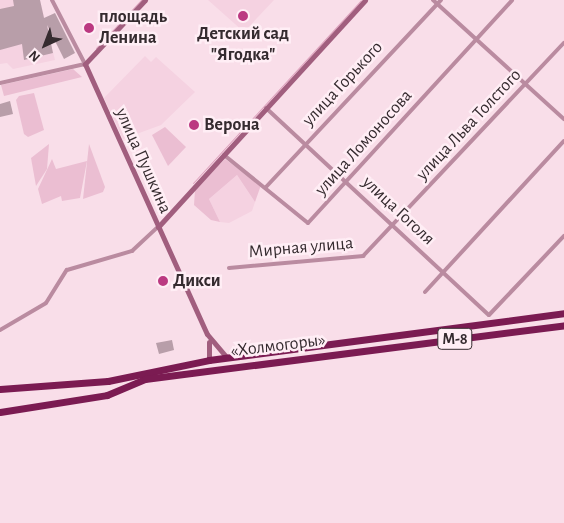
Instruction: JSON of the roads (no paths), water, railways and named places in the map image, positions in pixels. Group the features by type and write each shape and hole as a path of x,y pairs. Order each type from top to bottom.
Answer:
{"highway":[{"name":"«Холмогоры»","path":"0,389 108,381 208,360 564,313"},
{"name":"«Холмогоры»","path":"0,412 107,395 154,377 564,325"}],"street":[{"name":"улица Пушкина","path":"52,0 85,64 207,334"},
{"path":"0,83 85,64 145,0"},
{"path":"0,330 46,303 68,270 132,251 158,227 365,0"},
{"path":"433,0 439,2 476,40 564,120"},
{"name":"улица Ломоносова","path":"224,155 266,187 308,223 347,183 512,0"},
{"name":"улица Горького","path":"266,187 439,2"},
{"name":"улица Льва Толстого","path":"394,226 564,43"},
{"name":"улица Гоголя","path":"266,108 489,315 564,236"},
{"path":"425,292 564,141"},
{"name":"Мирная улица","path":"230,268 363,256 394,226"},
{"path":"207,334 227,358"},
{"path":"207,334 208,360"}],"waterway":[{"path":"96,48 141,0"},
{"path":"193,183 361,0"}],"place":[{"name":"Детский сад \"Ягодка\"","path":"243,16"},
{"name":"площадь Ленина","path":"89,28"},
{"name":"Верона","path":"194,125"},
{"name":"Дикси","path":"163,281"}]}
